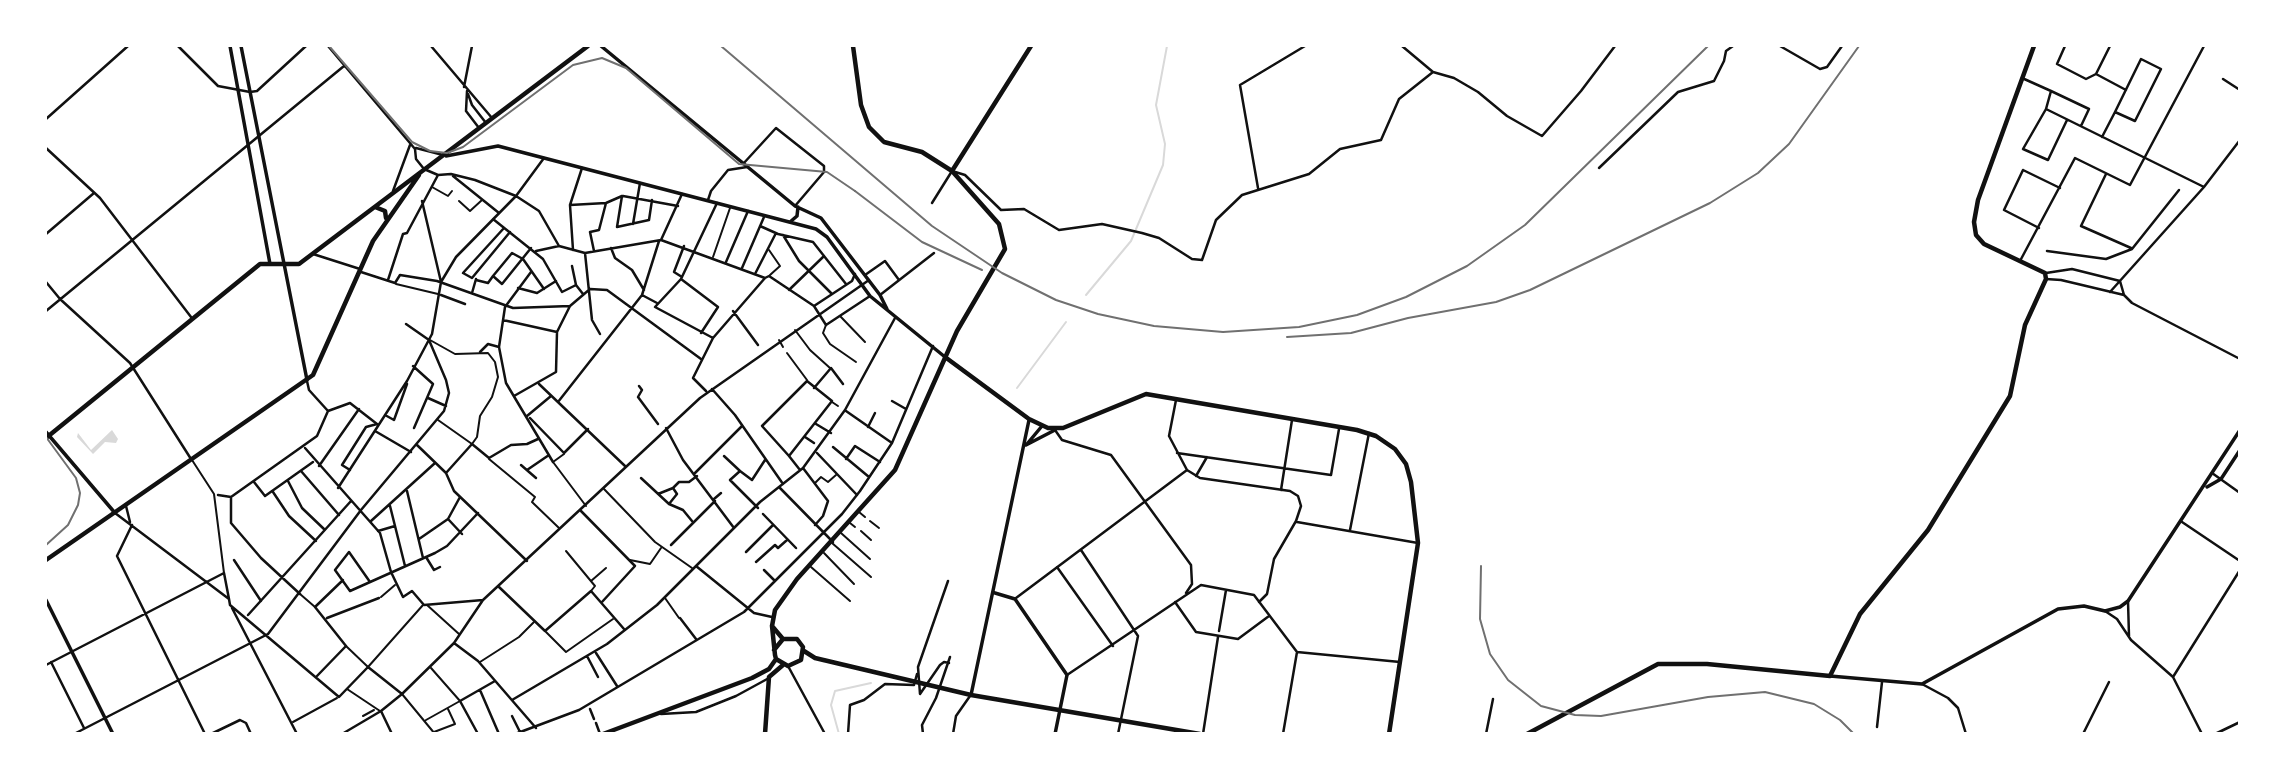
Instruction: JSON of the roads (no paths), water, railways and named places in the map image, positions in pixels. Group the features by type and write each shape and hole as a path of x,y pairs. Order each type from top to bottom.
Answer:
{"main road":[{"path":"47,435 260,264 299,264 393,191 446,156 588,46"},
{"path":"602,733 752,678 769,669 776,659 772,617 797,579 895,470 961,323 1002,258 1005,244 1002,228 952,171 922,152 884,142 869,127 861,105 852,46"},
{"path":"952,171 1031,46"},
{"path":"1527,733 1658,664 1707,664 1830,676 1860,614 1928,530 2010,396 2025,325 2045,276 1984,244 1976,235 1974,222 1978,200 2034,46"},
{"path":"46,560 313,375 386,219 424,169"},
{"path":"373,207 380,206 385,211 386,219"},
{"path":"945,357 1029,419 1055,430 1146,394 1368,433 1395,449 1406,464 1416,508 1418,543 1389,733"},
{"path":"772,626 783,639 797,639 803,651 815,658 971,695 1202,733"},
{"path":"775,650 783,639"},
{"path":"801,660 803,651"},
{"path":"765,733 769,677 786,666 815,658"},
{"path":"776,659 786,666"}],"street":[{"path":"46,119 128,46"},
{"path":"179,46 218,86 250,92 257,91 306,46"},
{"path":"230,46 270,264"},
{"path":"242,46 309,390 328,411"},
{"path":"328,46 410,145 424,169 438,175 451,174 516,196 539,211 559,246"},
{"path":"431,46 492,118"},
{"path":"472,46 466,111 480,128"},
{"path":"601,46 745,166 797,206 821,218 880,295 887,310"},
{"path":"1258,188 1240,85 1305,46"},
{"path":"1402,46 1433,72 1454,78 1478,92 1507,116 1542,136 1615,46"},
{"path":"1599,168 1678,92 1714,81 1726,51 1733,46"},
{"path":"1780,46 1820,69 1827,67 1842,46"},
{"path":"2065,46 2057,64 2086,79 2096,74 2110,46"},
{"path":"2020,261 2075,158 2130,186 2204,46"},
{"path":"2102,137 2115,111 2126,90 2141,60 2161,69 2134,121 2115,111"},
{"path":"46,311 344,66"},
{"path":"932,202 952,171 965,175 1001,210 1024,209 1059,230 1102,224 1142,233 1159,239 1192,259 1202,260 1221,214 1241,195 1309,174 1340,149 1381,140 1399,99 1433,72"},
{"path":"2096,74 2126,90"},
{"path":"2022,78 2089,109 2081,126"},
{"path":"2223,79 2239,90"},
{"path":"466,89 472,105 486,123"},
{"path":"2051,91 2046,109 2023,149 2048,160 2067,120"},
{"path":"2046,109 2204,187"},
{"path":"708,201 711,191 728,170 745,166 776,128 824,166 824,172 797,206 797,216 790,222"},
{"path":"2110,292 2204,187 2239,140"},
{"path":"410,145 421,152 446,156 498,146 821,232 870,296 945,357"},
{"path":"393,191 410,145"},
{"path":"46,148 94,193 191,317"},
{"path":"441,282 456,257 516,196 544,158"},
{"path":"573,250 570,205 582,168"},
{"path":"2039,228 2004,210 2023,170 2060,188"},
{"path":"451,174 458,183 499,213"},
{"path":"2106,174 2081,226 2132,249"},
{"path":"387,280 403,234 407,233 438,175"},
{"path":"633,224 640,183"},
{"path":"431,186 448,196 452,191"},
{"path":"2047,251 2106,260 2132,249 2179,190"},
{"path":"46,234 94,193"},
{"path":"558,402 643,291 660,240 682,194"},
{"path":"570,205 606,203 622,196 678,206"},
{"path":"622,196 617,227 649,220 652,200"},
{"path":"458,201 470,211 483,199"},
{"path":"383,414 394,420 413,366 429,340 440,295 441,282 422,201"},
{"path":"594,251 590,232 599,230 606,203"},
{"path":"713,338 655,307 661,297 681,278 717,203"},
{"path":"712,257 731,207"},
{"path":"726,262 748,211"},
{"path":"742,268 765,216"},
{"path":"493,219 536,251 562,292 576,285"},
{"path":"760,226 813,242 846,284"},
{"path":"504,229 463,273 488,283 512,253 523,259 544,289"},
{"path":"472,293 475,279 510,232"},
{"path":"754,274 776,233"},
{"path":"783,235 808,271 832,294"},
{"path":"536,251 559,246 585,253 660,240 684,246 767,277 814,306 826,325"},
{"path":"684,246 674,272 718,307 701,333"},
{"path":"492,276 502,284 530,248"},
{"path":"611,248 615,258 632,270 643,291 657,303"},
{"path":"707,393 693,378 701,359 733,312 780,266 769,249"},
{"path":"585,253 592,320 600,334"},
{"path":"880,295 934,253"},
{"path":"313,254 418,292 440,295 465,304"},
{"path":"789,290 824,257"},
{"path":"865,275 885,261 899,280"},
{"path":"572,266 576,285 583,294"},
{"path":"2045,276 2072,269 2120,281"},
{"path":"531,272 505,307 499,347 503,375 553,462 586,506"},
{"path":"814,306 846,284 855,274"},
{"path":"395,283 400,275 441,282 505,307 570,306"},
{"path":"2045,276 2124,295"},
{"path":"342,733 381,712 402,694 454,643 483,600 604,489 663,429 779,340 869,280"},
{"path":"518,288 537,293 556,281"},
{"path":"2120,281 2124,295 2132,303 2239,359"},
{"path":"46,282 60,299 132,366 216,495 230,605 252,642 297,733"},
{"path":"514,396 556,372 557,332 570,306 590,289 607,290 701,359"},
{"path":"856,362 831,344 823,333 826,325 870,296"},
{"path":"733,312 758,345"},
{"path":"840,316 865,342"},
{"path":"512,700 595,652 665,598 734,528 801,469 831,433 895,318"},
{"path":"503,320 557,332"},
{"path":"407,324 455,354 480,352 492,356 498,377 492,397 480,416 477,437 446,473"},
{"path":"795,330 810,350 831,368 844,384"},
{"path":"74,733 268,634 361,510 446,406 446,380 429,340"},
{"path":"779,340 783,347"},
{"path":"480,352 488,345 499,347"},
{"path":"514,733 537,728 588,706 747,608 860,491 892,443 933,345"},
{"path":"787,353 807,381 838,406"},
{"path":"413,366 433,384 414,428"},
{"path":"814,388 831,368"},
{"path":"498,377 503,375"},
{"path":"338,488 358,460 383,414 407,381"},
{"path":"807,381 764,423 763,430 815,483 828,501 823,516 815,525"},
{"path":"539,384 632,469"},
{"path":"639,386 642,390 638,397 658,424"},
{"path":"712,389 783,484"},
{"path":"527,416 551,396"},
{"path":"428,398 446,406"},
{"path":"1176,399 1169,436 1187,470 1196,475 1281,490 1298,496 1301,506 1296,522 1274,559 1267,594 1259,602"},
{"path":"789,456 832,401"},
{"path":"891,401 906,409"},
{"path":"216,495 231,497 304,448 317,436 328,411 347,403 377,424"},
{"path":"318,467 359,409"},
{"path":"844,410 892,443"},
{"path":"868,427 875,413"},
{"path":"527,416 564,453"},
{"path":"953,733 956,716 971,695 995,593 1029,419"},
{"path":"1281,490 1292,419"},
{"path":"437,420 472,444 536,497 532,502 561,529"},
{"path":"351,471 342,465 366,427 377,424"},
{"path":"816,424 831,433"},
{"path":"658,494 673,488 678,482 689,482 741,426"},
{"path":"1026,445 1042,426"},
{"path":"1177,453 1331,475 1339,427"},
{"path":"553,462 588,429"},
{"path":"663,429 734,528"},
{"path":"1026,445 1055,430 1062,440 1111,454 1191,565 1192,584 1184,595"},
{"path":"2105,611 2128,601 2205,488 2239,430"},
{"path":"375,431 411,452"},
{"path":"1350,531 1368,433"},
{"path":"47,435 115,513 229,599"},
{"path":"805,437 814,443"},
{"path":"489,458 511,445 527,444 539,439"},
{"path":"416,445 446,473 460,497 527,561"},
{"path":"846,458 855,446 880,462"},
{"path":"834,447 869,477"},
{"path":"304,448 318,467 378,531 391,572 403,597 412,591 459,636"},
{"path":"2205,488 2221,479 2239,450"},
{"path":"817,453 857,495"},
{"path":"350,455 358,460"},
{"path":"527,470 549,455"},
{"path":"724,456 752,480 765,460"},
{"path":"1196,475 1208,456"},
{"path":"254,482 265,496 314,461"},
{"path":"371,521 435,463"},
{"path":"521,465 536,478"},
{"path":"1015,599 1187,470"},
{"path":"301,471 339,515"},
{"path":"740,471 730,480 758,507"},
{"path":"2212,473 2239,493"},
{"path":"815,483 821,477 828,482 836,475"},
{"path":"641,478 692,521"},
{"path":"288,481 302,508 325,531"},
{"path":"779,487 871,577"},
{"path":"669,504 677,494 673,488"},
{"path":"604,489 662,547 695,567 747,608 772,617"},
{"path":"407,491 424,557 434,570 440,567"},
{"path":"860,491 870,497"},
{"path":"272,492 289,516 316,541"},
{"path":"671,545 721,493"},
{"path":"231,497 231,523 282,578 315,607 346,646 402,694 434,733 455,724 448,708"},
{"path":"418,539 448,519 460,497"},
{"path":"247,616 351,501"},
{"path":"125,506 132,525 118,552 125,573 205,733"},
{"path":"390,506 405,566"},
{"path":"581,510 635,566 602,603"},
{"path":"859,511 865,517"},
{"path":"370,582 349,552 334,570 350,591 370,582 391,572 405,566 424,557 462,534 478,513"},
{"path":"763,514 796,548"},
{"path":"448,519 462,534"},
{"path":"870,521 879,528"},
{"path":"850,522 855,527"},
{"path":"1296,522 1418,543"},
{"path":"2182,522 2239,561"},
{"path":"746,552 773,525"},
{"path":"378,531 395,526"},
{"path":"860,531 871,540"},
{"path":"841,533 870,559"},
{"path":"756,562 775,545 778,548 787,540"},
{"path":"630,561 650,564 662,547"},
{"path":"1081,550 1138,636 1118,733"},
{"path":"545,631 595,587 566,551"},
{"path":"823,553 854,584"},
{"path":"234,559 261,601"},
{"path":"810,566 850,601"},
{"path":"1057,567 1113,646"},
{"path":"591,581 606,568"},
{"path":"2173,677 2239,569"},
{"path":"764,570 774,580"},
{"path":"46,665 225,573"},
{"path":"315,607 343,580"},
{"path":"848,733 850,705 864,700 885,684 914,685 948,581"},
{"path":"325,618 379,598 396,584"},
{"path":"1067,675 1201,585 1254,595 1297,652 1400,662"},
{"path":"499,586 566,652 599,632 614,617"},
{"path":"1202,733 1226,589"},
{"path":"591,591 624,629"},
{"path":"995,593 1015,599 1067,675 1055,733"},
{"path":"665,598 696,639"},
{"path":"46,600 113,733"},
{"path":"292,722 339,697 425,605 483,600"},
{"path":"2128,601 2129,638"},
{"path":"1175,602 1196,632 1238,639 1269,616"},
{"path":"230,605 247,616 339,697"},
{"path":"1922,684 2058,608 2084,606 2105,611 2116,619 2129,638 2173,677 2202,733"},
{"path":"479,662 519,637 535,622"},
{"path":"454,643 479,662 537,728"},
{"path":"316,677 346,646"},
{"path":"595,652 617,686"},
{"path":"1283,733 1297,652"},
{"path":"587,656 598,677"},
{"path":"923,733 922,725 950,657"},
{"path":"51,662 84,728"},
{"path":"918,667 922,695 930,677 944,662 949,663"},
{"path":"786,666 825,733"},
{"path":"430,667 460,701 477,732 470,733"},
{"path":"1830,676 1922,684 1948,698 1958,708 1965,732"},
{"path":"658,713 696,712 736,696 769,677"},
{"path":"1877,727 1882,680"},
{"path":"426,720 495,681"},
{"path":"2083,733 2109,682"},
{"path":"347,689 381,712 392,733"},
{"path":"480,690 499,733"},
{"path":"1486,733 1493,699"},
{"path":"588,706 602,733"},
{"path":"363,716 376,709"},
{"path":"512,716 520,733"},
{"path":"211,733 240,720 246,723 251,733"},
{"path":"2215,733 2239,722"}],"waterway":[{"path":"1086,295 1131,241 1163,165 1165,144 1156,105 1167,46"},
{"path":"1017,388 1066,322"},
{"path":"839,734 831,705 835,691 871,683"}],"tram line":[{"path":"329,46 412,142 430,151 447,153 463,147 573,65 602,58 626,68 739,164 827,172 855,191"},
{"path":"46,437 76,478 80,493 78,505 68,525 46,545"}],"railway":[{"path":"721,46 932,226 1002,273 1056,300 1098,314 1154,326 1223,332 1299,327 1357,315 1406,297 1467,266 1525,225 1708,46"},
{"path":"1287,337 1351,333 1408,318 1496,302 1530,290 1710,203 1758,173 1789,144 1859,46"},
{"path":"855,191 922,242 982,270"},
{"path":"1481,566 1480,619 1490,654 1508,680 1541,706 1575,715 1601,716 1708,697 1765,692 1814,704 1840,720 1854,734"}]}
